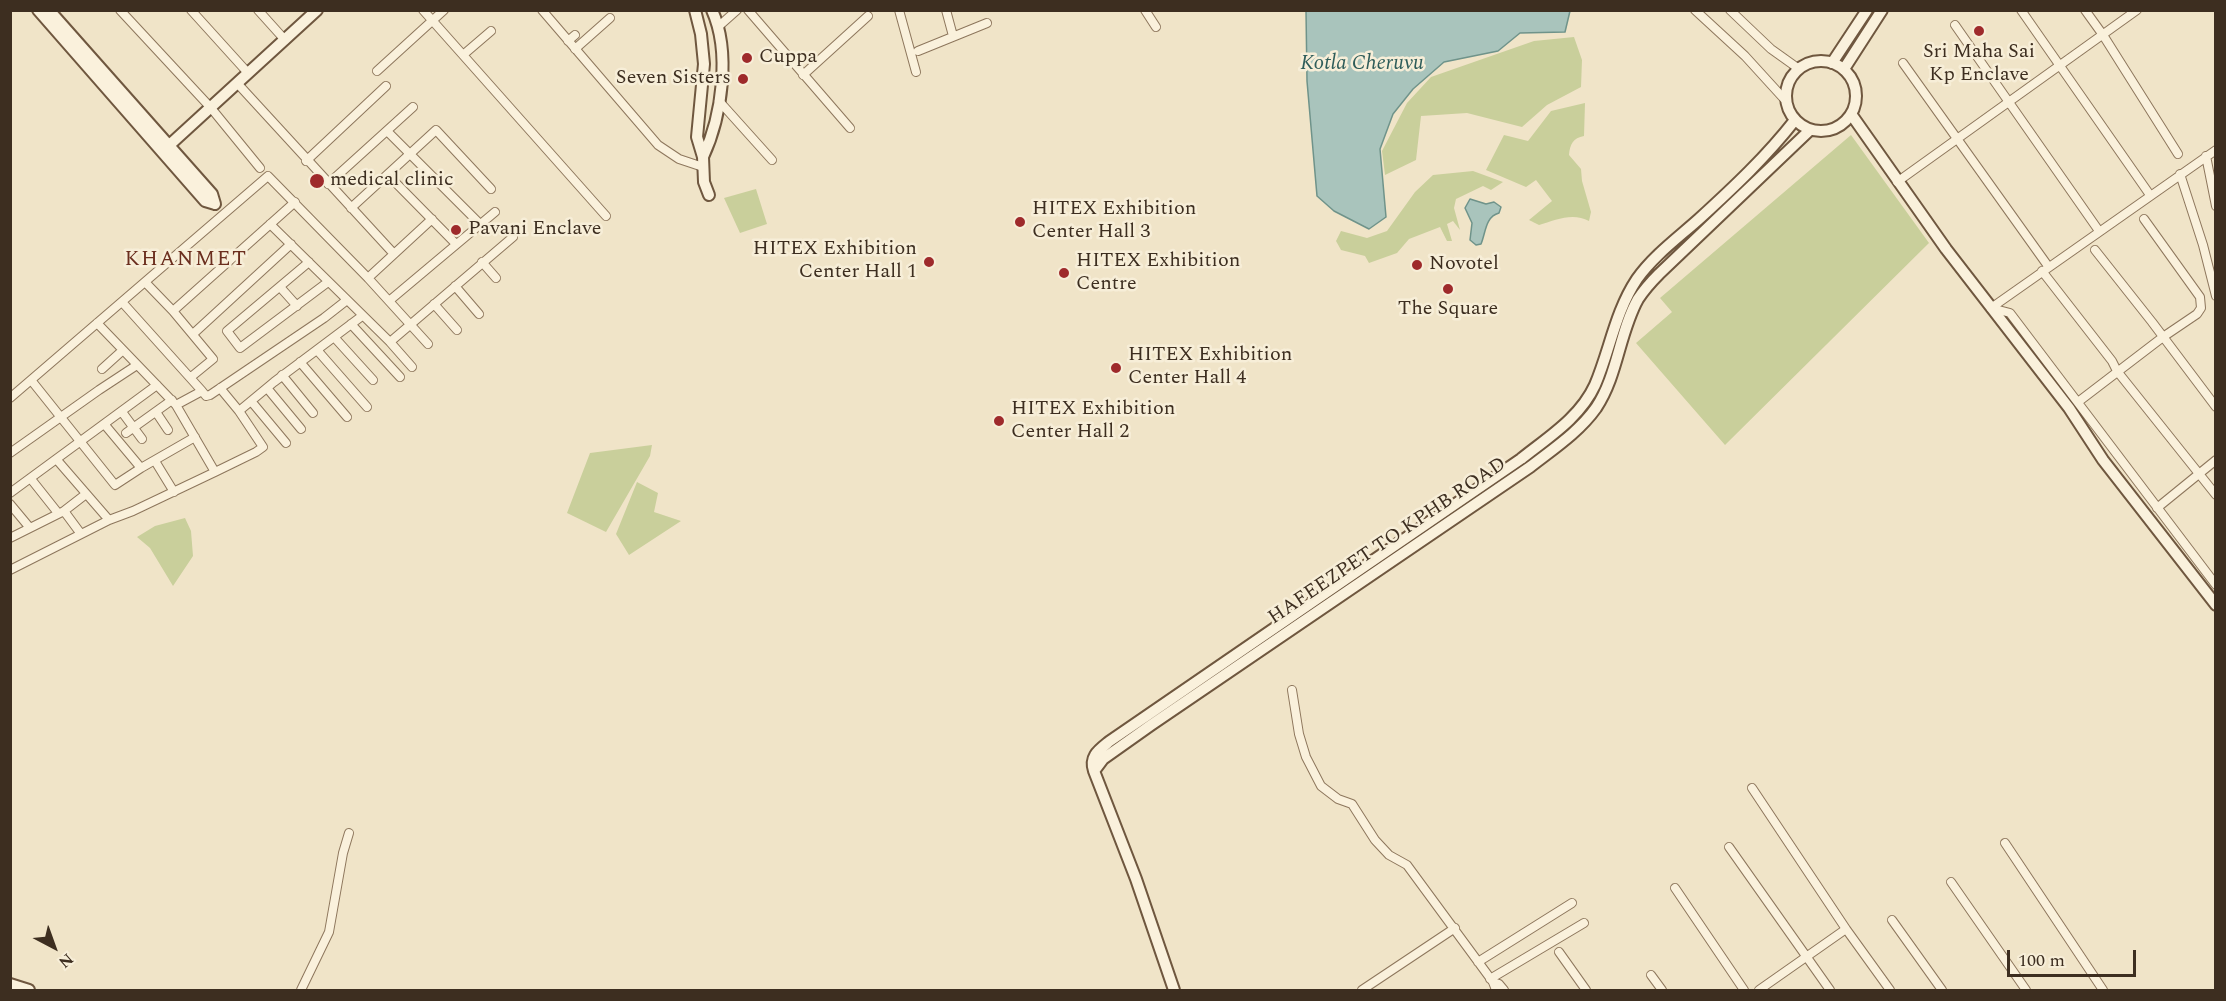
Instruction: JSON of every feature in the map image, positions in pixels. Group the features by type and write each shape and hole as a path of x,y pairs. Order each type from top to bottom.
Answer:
{"main road":[{"path":"38,10 166,148"},
{"path":"49,10 166,148 205,201 215,204"},
{"path":"166,148 317,10"},
{"path":"695,10 701,34 704,64 697,137 703,162 704,182 709,195"},
{"path":"703,162 712,137 723,62 719,26 712,10"},
{"path":"1832,63 1867,10"},
{"path":"1844,69 1882,10"},
{"path":"1820,61 1832,63 1844,69 1850,76 1857,95 1851,114 1833,129 1810,130 1795,120 1786,101 1791,78 1809,63 1820,61"},
{"path":"1851,114 1897,182 2069,408 2103,460 2216,605"},
{"path":"1174,990 1136,879 1094,771 1093,757 1110,741 1521,459 1564,425 1576,414 1594,387 1622,305 1638,278 1768,154 1795,120"},
{"name":"HAFEEZPET TO KPHB ROAD","path":"1094,771 1103,759 1151,724 1530,467 1571,435 1596,407 1605,390 1630,318 1643,292 1810,130"},
{"path":"2132,497 2142,489"},
{"path":"10,984 29,990"}],"street":[{"path":"120,10 211,108 260,168"},
{"path":"191,10 248,73"},
{"path":"258,10 285,40"},
{"path":"423,10 606,216"},
{"path":"376,71 444,10"},
{"path":"542,10 664,151 679,159 703,162"},
{"path":"719,26 737,10"},
{"path":"748,10 850,128"},
{"path":"899,10 916,72"},
{"path":"946,10 953,36"},
{"path":"1145,10 1156,27"},
{"path":"1695,10 1745,56 1786,101"},
{"path":"1730,10 1771,49 1799,69"},
{"path":"2021,10 2150,195"},
{"path":"2085,10 2178,154"},
{"path":"1897,182 2137,10"},
{"path":"804,75 868,16"},
{"path":"575,49 610,18"},
{"path":"918,51 987,23"},
{"path":"1955,25 2099,231"},
{"path":"463,55 491,31"},
{"path":"568,41 575,35"},
{"path":"1903,63 2117,371 2216,495"},
{"path":"237,84 394,254"},
{"path":"306,161 386,86"},
{"path":"719,100 772,160"},
{"path":"328,184 412,107"},
{"path":"387,130 480,224"},
{"path":"351,208 436,130 491,189"},
{"path":"1991,308 2216,150"},
{"path":"2206,156 2216,206"},
{"path":"2180,174 2203,245 2216,296"},
{"path":"10,398 268,176 368,278 428,344"},
{"path":"388,176 456,244"},
{"path":"173,311 295,202"},
{"path":"215,204 223,214"},
{"path":"389,301 495,212"},
{"path":"368,278 432,219"},
{"path":"2078,402 2197,314 2201,308 2200,297 2144,219"},
{"path":"270,224 390,342 412,367"},
{"path":"390,342 513,237"},
{"path":"193,334 291,244"},
{"path":"2095,250 2216,407"},
{"path":"309,262 227,331 240,348 328,282"},
{"path":"482,262 496,278"},
{"path":"145,282 173,311 213,360 191,377"},
{"path":"455,286 479,314"},
{"path":"280,287 297,306"},
{"path":"122,302 208,395 324,318 347,300"},
{"path":"434,304 457,330"},
{"path":"1991,308 2010,313 2216,585"},
{"path":"239,411 282,375 362,316"},
{"path":"97,323 174,403 215,472"},
{"path":"351,324 400,377"},
{"path":"334,337 373,380"},
{"path":"102,369 123,350"},
{"path":"317,350 367,407"},
{"path":"300,362 347,417"},
{"path":"10,453 137,365"},
{"path":"282,375 313,412"},
{"path":"31,380 115,485 195,437"},
{"path":"10,493 157,386"},
{"path":"10,570 263,447 239,411 220,388"},
{"path":"267,388 301,429"},
{"path":"126,433 156,412 202,390"},
{"path":"251,401 286,443"},
{"path":"122,412 142,439"},
{"path":"156,412 168,430"},
{"path":"105,425 141,468"},
{"path":"57,460 109,520"},
{"path":"2157,508 2216,460"},
{"path":"155,461 174,492"},
{"path":"31,479 81,534"},
{"path":"10,538 61,512 86,494"},
{"path":"10,504 30,528"},
{"path":"1293,690 1299,734 1306,756 1321,786 1338,799 1352,804 1375,840 1389,855 1407,865 1455,928 1492,980 1496,990"},
{"path":"1752,788 1846,929 1890,990"},
{"path":"301,990 329,932 343,853 350,833"},
{"path":"2005,843 2103,990"},
{"path":"1729,847 1830,990"},
{"path":"1951,882 2026,990"},
{"path":"1675,888 1744,990"},
{"path":"1478,962 1572,903"},
{"path":"1892,920 1942,990"},
{"path":"1492,980 1584,923"},
{"path":"1362,990 1455,928"},
{"path":"1759,990 1846,929"},
{"path":"1559,952 1586,990"},
{"path":"1651,975 1662,990"},
{"path":"1492,980 1504,990"}],"green space":[{"path":"1574,37 1582,60 1581,87 1547,105 1522,127 1467,113 1421,116 1416,160 1385,175 1382,151 1407,103 1431,77 1534,41"},
{"path":"1585,103 1584,136 1573,142 1569,155 1581,169 1591,212 1589,221 1570,217 1539,225 1529,220 1552,201 1536,180 1526,187 1486,170 1504,135 1528,141 1551,111"},
{"path":"1851,135 1929,243 1725,445 1636,343 1672,312 1660,298"},
{"path":"1473,171 1503,182 1491,190 1483,186 1456,199 1454,208 1460,230 1453,221 1447,224 1452,241 1447,241 1440,227 1409,239 1397,253 1369,263 1365,256 1341,250 1336,241 1341,231 1367,238 1387,231 1415,192 1433,175"},
{"path":"756,189 767,224 740,233 724,198"},
{"path":"652,445 650,456 606,532 567,513 590,453"},
{"path":"637,482 658,493 654,512 681,521 629,555 616,534"},
{"path":"185,518 191,531 193,556 173,586 150,548 137,537 155,526"}],"water":[{"name":"Kotla Cheruvu","path":"1306,10 1570,11 1565,32 1520,33 1498,51 1444,62 1413,89 1393,114 1380,149 1386,217 1369,229 1334,211 1317,196 1307,81"},
{"path":"1470,199 1486,204 1494,202 1501,207 1499,213 1488,221 1481,244 1476,245 1470,240 1472,223 1465,208"}],"place":[{"name":"Sri Maha Sai Kp Enclave","path":"1979,31"},
{"name":"Cuppa","path":"747,58"},
{"name":"Seven Sisters","path":"743,79"},
{"name":"medical clinic","path":"317,181"},
{"name":"HITEX Exhibition Center Hall 3","path":"1020,222"},
{"name":"Pavani Enclave","path":"456,230"},
{"name":"HITEX Exhibition Center Hall 1","path":"929,262"},
{"name":"Novotel","path":"1417,265"},
{"name":"HITEX Exhibition Centre","path":"1064,273"},
{"name":"The Square","path":"1448,289"},
{"name":"HITEX Exhibition Center Hall 4","path":"1116,368"},
{"name":"HITEX Exhibition Center Hall 2","path":"999,421"}],"district":[{"name":"KHANMET","path":"186,261"}]}
